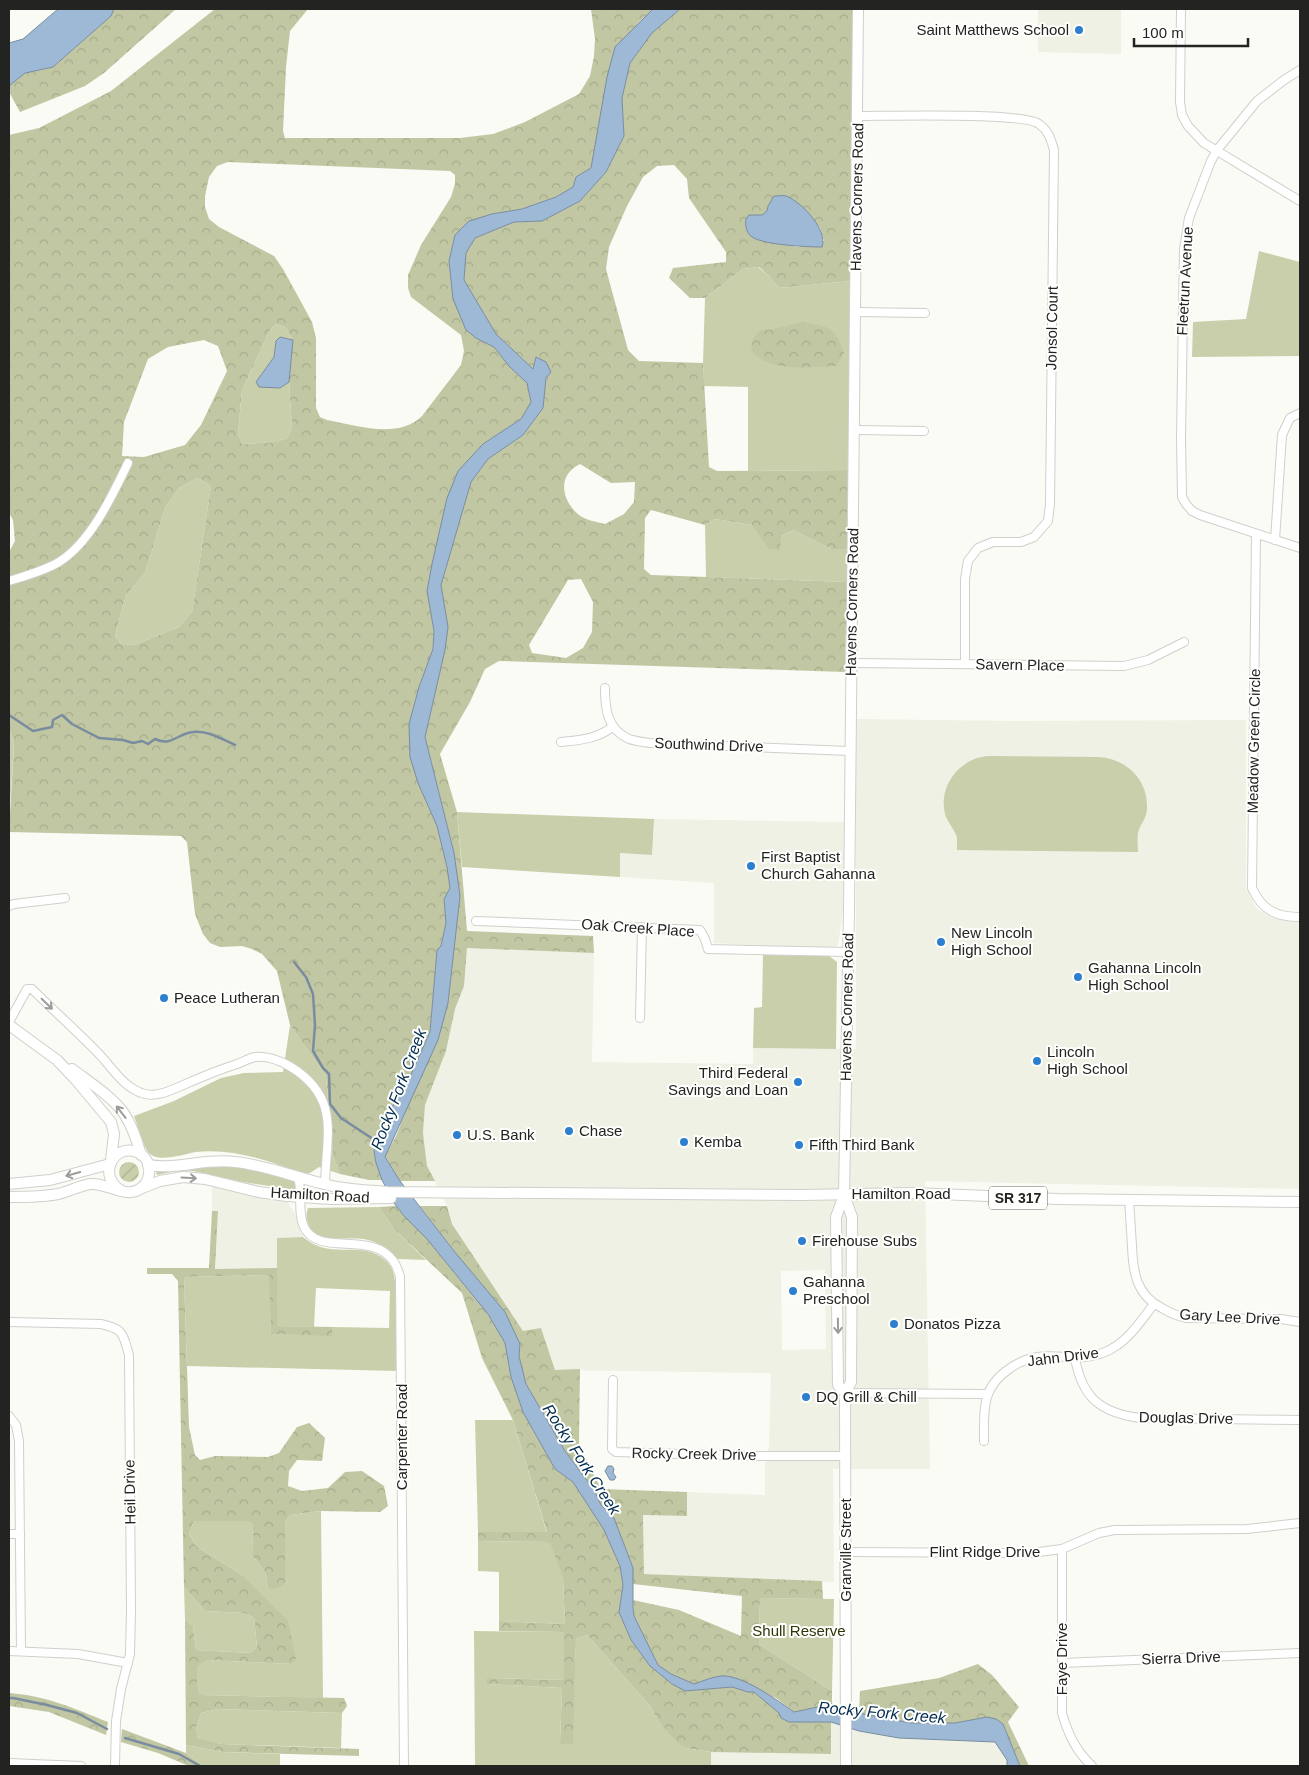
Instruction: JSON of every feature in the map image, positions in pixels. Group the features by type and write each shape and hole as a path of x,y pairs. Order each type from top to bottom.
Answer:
{"main road":[{"name":"Havens Corners Road","path":"844,1195 855,430 858,9"},
{"path":"9,1024 57,1060 82,1086 111,1122 114,1129 114,1144 108,1184"},
{"path":"9,1197 44,1195 87,1180 108,1184 122,1191 131,1192 142,1188 149,1176 136,1137 123,1112 106,1095 71,1067 57,1060"},
{"path":"9,1184 50,1180 113,1160 131,1151 144,1159"},
{"name":"Hamilton Road","path":"144,1159 170,1162 198,1157 238,1158 272,1166 325,1185 363,1194"},
{"name":"Hamilton Road","path":"142,1188 173,1178 192,1177 259,1192 330,1199 388,1192 446,1195 502,1193 939,1194 1058,1199 1300,1202"},
{"name":"Granville Street","path":"844,1195 836,1217 838,1384 846,1393"},
{"name":"Granville Street","path":"844,1195 852,1217 851,1382 846,1393 846,1766"}],"street":[{"path":"1181,9 1180,102 1182,115 1188,126 1204,142 1300,201"},
{"name":"Fleetrun Avenue","path":"1256,534 1192,511 1186,504 1181,489 1184,249 1189,218 1210,161 1217,150 1257,101 1300,70"},
{"name":"Jonsol Court","path":"858,116 1006,117 1031,120 1039,124 1049,134 1054,150 1050,504 1048,521 1034,537 1021,542 993,542 978,548 968,561 964,579 965,664"},
{"path":"856,312 925,313"},
{"path":"1275,540 1282,435 1290,418 1300,413"},
{"path":"855,430 924,431"},
{"path":"9,581 58,563 71,552 90,531 128,463"},
{"path":"1256,534 1300,548"},
{"name":"Meadow Green Circle","path":"1256,534 1252,888 1262,905 1271,912 1300,917"},
{"name":"Savern Place","path":"852,663 1124,666 1148,660 1184,642"},
{"path":"561,742 581,740 605,733 613,726 605,708 605,688"},
{"name":"Southwind Drive","path":"613,726 629,739 649,743 850,751"},
{"path":"9,906 65,898"},
{"name":"Oak Creek Place","path":"476,921 700,930 706,939 708,949 848,952"},
{"path":"640,1018 642,927"},
{"path":"9,1024 27,989 32,989 100,1055 125,1083 135,1091 146,1094 158,1095 255,1057 268,1058 287,1064 304,1075 316,1088 324,1102 328,1121 325,1185"},
{"name":"Carpenter Road","path":"294,1175 301,1187 301,1215 304,1226 309,1234 326,1243 360,1243 374,1247 394,1261 400,1276 404,1766"},
{"name":"Gary Lee Drive","path":"1129,1199 1132,1263 1135,1276 1144,1294 1154,1304 1175,1315 1187,1318 1281,1319 1300,1322"},
{"name":"Jahn Drive","path":"987,1394 1003,1373 1018,1362 1036,1357 1075,1358 1092,1356 1120,1344 1134,1330 1154,1304"},
{"name":"Heil Drive","path":"9,1322 101,1324 113,1326 123,1334 129,1355 131,1612 128,1663 121,1689 116,1721 115,1766"},
{"name":"Douglas Drive","path":"1075,1358 1083,1385 1093,1399 1107,1410 1126,1416 1140,1418 1300,1420"},
{"name":"Rocky Creek Drive","path":"613,1380 612,1449 616,1452 746,1456 846,1456"},
{"path":"846,1393 987,1394 984,1408 984,1441"},
{"path":"9,1416 16,1425 19,1442 21,1651"},
{"name":"Flint Ridge Drive","path":"846,1552 1031,1553 1062,1549 1099,1533 1115,1530 1247,1529 1300,1523"},
{"path":"9,1534 20,1534"},
{"name":"Faye Drive","path":"1062,1549 1062,1713 1067,1730 1075,1746 1090,1764"},
{"path":"9,1651 78,1654 128,1663"},
{"name":"Sierra Drive","path":"1062,1662 1300,1653"},
{"path":"9,1763 81,1766"}],"shaded area":[{"name":"Saint Matthews School","path":"1038,9 1121,9 1121,54 1038,52"},
{"path":"856,719 1014,721 1246,720 1246,888 1257,909 1273,918 1300,919 1300,1189 925,1181 930,1469 833,1469 834,1582 644,1574 643,1515 686,1516 687,1492 765,1495 765,1464 769,1446 771,1373 555,1370 541,1328 523,1332 452,1224 447,1206 427,1166 423,1133 425,1105 446,1051 455,1009 464,986 467,948 594,953 592,1062 753,1064 753,1048 856,1049","holes":["825,1270 826,1349 782,1350 781,1271"]},
{"path":"654,819 844,822 843,911 838,945 831,949 714,943 714,883 620,877 620,853 652,855"},
{"path":"212,1185 286,1199 294,1212 303,1237 277,1238 277,1268 215,1269 218,1212 212,1211"},
{"path":"831,1722 859,1731 899,1738 995,1742 1007,1760 1007,1766 711,1766 711,1752 831,1754"}],"green space":[{"path":"114,9 176,9 104,73 85,86 20,112 9,92 9,86 25,73 53,67 111,16"},
{"path":"215,9 308,9 290,31 283,131 285,138 460,138 493,134 525,122 579,94 590,76 594,56 595,39 591,9 653,9 638,23 607,77 591,168 576,177 573,187 556,197 522,209 492,214 455,235 449,261 453,299 476,338 494,347 509,366 527,383 531,402 521,419 483,444 427,591 434,631 433,649 419,687 409,724 418,783 437,826 450,888 444,899 446,923 441,946 437,950 430,1032 409,1079 378,1134 374,1151 382,1180 369,1180 340,1174 333,1156 326,1076 290,1025 277,971 262,954 252,949 242,946 220,947 210,943 203,934 195,914 187,842 181,836 9,832 14,743 9,729 9,552 15,541 13,520 9,513 9,135 39,128 111,91","holes":["228,162 450,171 455,175 455,184 451,197 421,245 408,275 408,288 411,297 461,335 464,351 461,365 422,416 412,423 389,429 363,427 320,417 316,408 316,338 312,322 274,256 219,227 209,219 205,207 205,196 209,177 217,166","276,324 285,327 293,340 289,382 292,428 287,438 276,442 242,444 238,434 242,390 270,330","204,340 218,346 227,371 201,425 185,445 144,457 122,456 124,422 148,359 168,347","198,478 211,486 192,612 179,627 134,645 121,644 115,636 126,595 145,573 165,508 179,488"]},
{"path":"680,9 853,9 850,281 779,288 759,267 743,269 705,298 690,298 669,278 673,268 726,262 726,252 689,198 687,179 674,165 657,166 643,177 627,206 609,247 606,269 628,350 639,361 703,363 709,467 717,471 848,470 848,549 831,549 793,530 781,536 780,550 769,549 752,525 715,519 705,525 651,510 645,518 644,569 651,575 847,582 845,672 499,661 485,669 470,702 440,754 457,812 467,931 593,936 594,953 467,948 464,986 455,1009 446,1051 425,1105 423,1133 427,1166 435,1181 400,1181 385,1156 396,1136 448,1003 460,896 454,853 425,737 445,650 448,627 441,585 471,482 488,459 523,435 543,408 546,378 536,357 533,369 496,334 464,280 466,253 475,238 514,222 542,221 580,201 606,172 624,136 622,98 630,63 652,33","holes":["800,205 820,228 824,241 798,247 751,237 762,215 767,211 768,206","580,464 611,483 635,482 634,502 624,514 605,524 582,517 573,509 565,495 565,481 573,469","581,579 593,602 592,632 583,648 566,658 532,653 529,645 568,580"]},
{"path":"1259,251 1300,262 1300,356 1192,357 1193,322 1246,319"},
{"path":"758,267 779,288 850,281 848,470 748,471 748,387 704,386 705,298 743,269"},
{"path":"803,322 830,329 837,337 844,353 836,366 780,366 759,358 751,351 753,338 761,330"},
{"path":"276,324 285,327 293,340 280,337 276,341 274,357 256,382 280,388 289,382 292,428 287,438 276,442 242,444 238,434 242,390 270,330"},
{"path":"198,478 211,486 192,612 179,627 134,645 121,644 115,636 126,595 145,573 165,508 179,488"},
{"path":"715,519 752,525 781,536 793,530 831,549 848,549 847,582 706,577 705,525"},
{"path":"9,729 14,743 9,819"},
{"path":"989,756 1099,757 1126,766 1134,772 1144,788 1146,798 1147,812 1138,833 1138,852 957,850 956,835 945,814 944,803 948,783 954,774 969,761"},
{"path":"457,812 654,819 652,855 620,853 620,877 462,867"},
{"path":"763,955 829,956 837,962 836,1049 753,1048 754,1008 762,1007"},
{"path":"290,1025 326,1076 333,1156 340,1174 319,1167 310,1173 304,1174 264,1160 224,1152 196,1152 164,1158 152,1156 148,1152 134,1116 174,1101 221,1078 244,1073 283,1072"},
{"path":"129,1162 136,1165 139,1172 136,1179 129,1182 122,1179 119,1172 122,1165"},
{"path":"223,1162 290,1178 296,1184 296,1190 243,1182 193,1171 180,1170 157,1175 155,1167"},
{"path":"396,1206 427,1239 488,1314 505,1343 511,1377 523,1412 555,1469 573,1482 604,1530 620,1566 623,1585 619,1612 631,1640 650,1666 672,1684 685,1691 732,1687 754,1692 779,1713 781,1718 831,1722 831,1754 711,1752 685,1748 658,1721 651,1707 587,1635 576,1639 573,1744 560,1744 562,1688 487,1684 487,1678 564,1680 564,1632 499,1631 499,1621 565,1624 563,1579 550,1542 478,1541 478,1532 547,1532 513,1420 482,1358 462,1293 394,1229 379,1207"},
{"path":"420,1206 447,1206 452,1224 523,1331 541,1328 555,1370 580,1369 579,1443 601,1489 687,1492 687,1516 643,1515 644,1574 822,1581 823,1599 760,1598 759,1644 832,1691 832,1704 794,1712 776,1698 720,1676 694,1684 671,1674 658,1665 634,1616 633,1600 679,1610 741,1636 742,1596 633,1584 633,1568 614,1518 601,1505 594,1490 565,1451 526,1384 519,1356 520,1344"},
{"path":"379,1207 394,1229 426,1260 398,1259 384,1247 368,1240 325,1238 312,1230 307,1219 308,1208"},
{"path":"212,1211 218,1211 215,1269 277,1268 277,1326 332,1327 332,1336 271,1334 269,1275 184,1277 189,1427 195,1455 200,1460 215,1456 268,1457 279,1453 297,1427 309,1423 325,1438 322,1461 297,1460 289,1471 288,1486 302,1491 328,1488 345,1472 362,1471 384,1486 388,1506 380,1512 321,1511 290,1515 285,1522 285,1584 275,1589 268,1588 265,1572 252,1555 253,1525 248,1521 194,1521 189,1534 196,1546 242,1575 288,1621 296,1659 292,1664 208,1660 197,1666 197,1683 200,1695 344,1698 347,1706 342,1713 218,1709 201,1713 196,1728 198,1739 222,1744 359,1749 359,1756 223,1752 186,1745 185,1620 193,1626 196,1650 250,1653 257,1647 254,1618 245,1613 205,1611 184,1587 178,1281 172,1274 147,1274 147,1268 209,1268"},
{"path":"303,1237 323,1247 372,1252 381,1257 391,1267 396,1287 397,1371 187,1366 184,1277 270,1275 271,1334 332,1335 332,1327 389,1328 390,1291 316,1288 314,1327 277,1326 277,1238"},
{"path":"475,1420 513,1420 547,1533 478,1532"},
{"path":"321,1511 323,1698 200,1695 197,1683 197,1665 208,1660 292,1664 242,1575 196,1546 189,1534 194,1521 248,1521 253,1525 252,1555 265,1572 268,1588 285,1584 285,1522 290,1515"},
{"path":"478,1541 551,1542 563,1579 565,1624 499,1621 499,1572 478,1571"},
{"path":"184,1587 205,1611 245,1613 254,1618 257,1647 250,1653 196,1650 193,1626 185,1620"},
{"name":"Shull Reserve","path":"760,1598 834,1599 832,1691 759,1644"},
{"path":"474,1631 564,1632 564,1680 487,1678 488,1684 562,1688 560,1744 572,1744 576,1639 587,1635 651,1707 658,1721 685,1748 711,1752 711,1766 475,1766"},
{"path":"978,1664 992,1675 1019,1707 1008,1722 1029,1766 1020,1766 1003,1724 987,1717 955,1723 911,1723 859,1713 860,1691 939,1678"},
{"path":"9,1693 48,1700 108,1722 106,1735 49,1712 9,1706"},
{"path":"218,1709 342,1713 341,1748 222,1744 198,1740 196,1728 201,1713"},
{"path":"122,1729 186,1753 204,1766 189,1766 158,1753 121,1742"},
{"path":"186,1745 223,1752 280,1754 280,1766 204,1766 186,1753"}],"water":[{"path":"58,9 114,9 111,16 53,67 25,73 9,86 9,43 23,39"},
{"path":"653,9 680,9 652,33 630,63 622,98 624,136 606,172 580,201 542,221 514,222 475,238 466,253 464,280 496,334 533,369 536,357 546,362 551,372 546,378 543,408 523,435 488,459 471,482 441,585 448,627 445,650 425,737 454,853 460,896 448,1003 438,1040 385,1157 400,1181 454,1251 505,1312 520,1344 519,1356 526,1384 565,1451 594,1490 601,1505 614,1518 633,1568 634,1616 658,1665 671,1674 694,1684 721,1676 738,1679 759,1689 794,1712 832,1704 859,1713 911,1723 955,1723 987,1717 996,1719 1003,1724 1020,1766 1007,1766 1007,1760 995,1742 899,1738 859,1731 831,1722 789,1722 781,1718 779,1713 754,1692 732,1687 685,1691 672,1684 650,1666 631,1640 619,1612 623,1585 620,1566 604,1530 573,1482 555,1469 523,1412 511,1377 505,1343 488,1314 427,1239 394,1203 382,1180 376,1163 374,1151 378,1134 409,1079 430,1032 437,950 441,946 446,923 444,899 450,888 437,826 418,783 410,757 409,724 419,687 433,649 434,631 427,591 432,564 447,498 458,471 483,444 521,419 531,402 527,383 509,366 494,347 476,338 466,330 453,299 449,261 455,235 469,221 492,214 522,209 556,197 573,187 576,177 591,168 607,77 615,47"},
{"path":"774,196 786,196 806,210 821,233 822,247 775,244 758,240 748,233 746,219 749,215 762,215 767,211"},
{"path":"280,337 293,340 289,382 280,388 259,387 256,382 274,357 276,341"},
{"path":"608,1466 612,1466 614,1469 613,1473 616,1477 614,1480 610,1480 605,1471"}],"waterway":[{"path":"9,715 33,731 52,727 53,720 62,715 72,724 99,738 123,740 133,743 142,741 148,744 155,739 171,741 188,733 204,732 235,745"},
{"name":"Rocky Fork Creek","path":"294,962 306,977 313,994 315,1025 313,1051 329,1074 330,1104 341,1118 376,1141"},
{"path":"9,1698 77,1713 107,1729"},
{"path":"125,1738 179,1754 200,1766"}],"place":[{"name":"Saint Matthews School","path":"1079,30"},
{"name":"First Baptist Church Gahanna","path":"751,866"},
{"name":"New Lincoln High School","path":"941,942"},
{"name":"Gahanna Lincoln High School","path":"1078,977"},
{"name":"Peace Lutheran","path":"164,998"},
{"name":"Lincoln High School","path":"1037,1061"},
{"name":"Third Federal Savings and Loan","path":"798,1082"},
{"name":"Chase","path":"569,1131"},
{"name":"U.S. Bank","path":"457,1135"},
{"name":"Kemba","path":"684,1142"},
{"name":"Fifth Third Bank","path":"799,1145"},
{"name":"Firehouse Subs","path":"802,1241"},
{"name":"Gahanna Preschool","path":"793,1291"},
{"name":"Donatos Pizza","path":"894,1324"},
{"name":"DQ Grill & Chill","path":"806,1397"}]}
